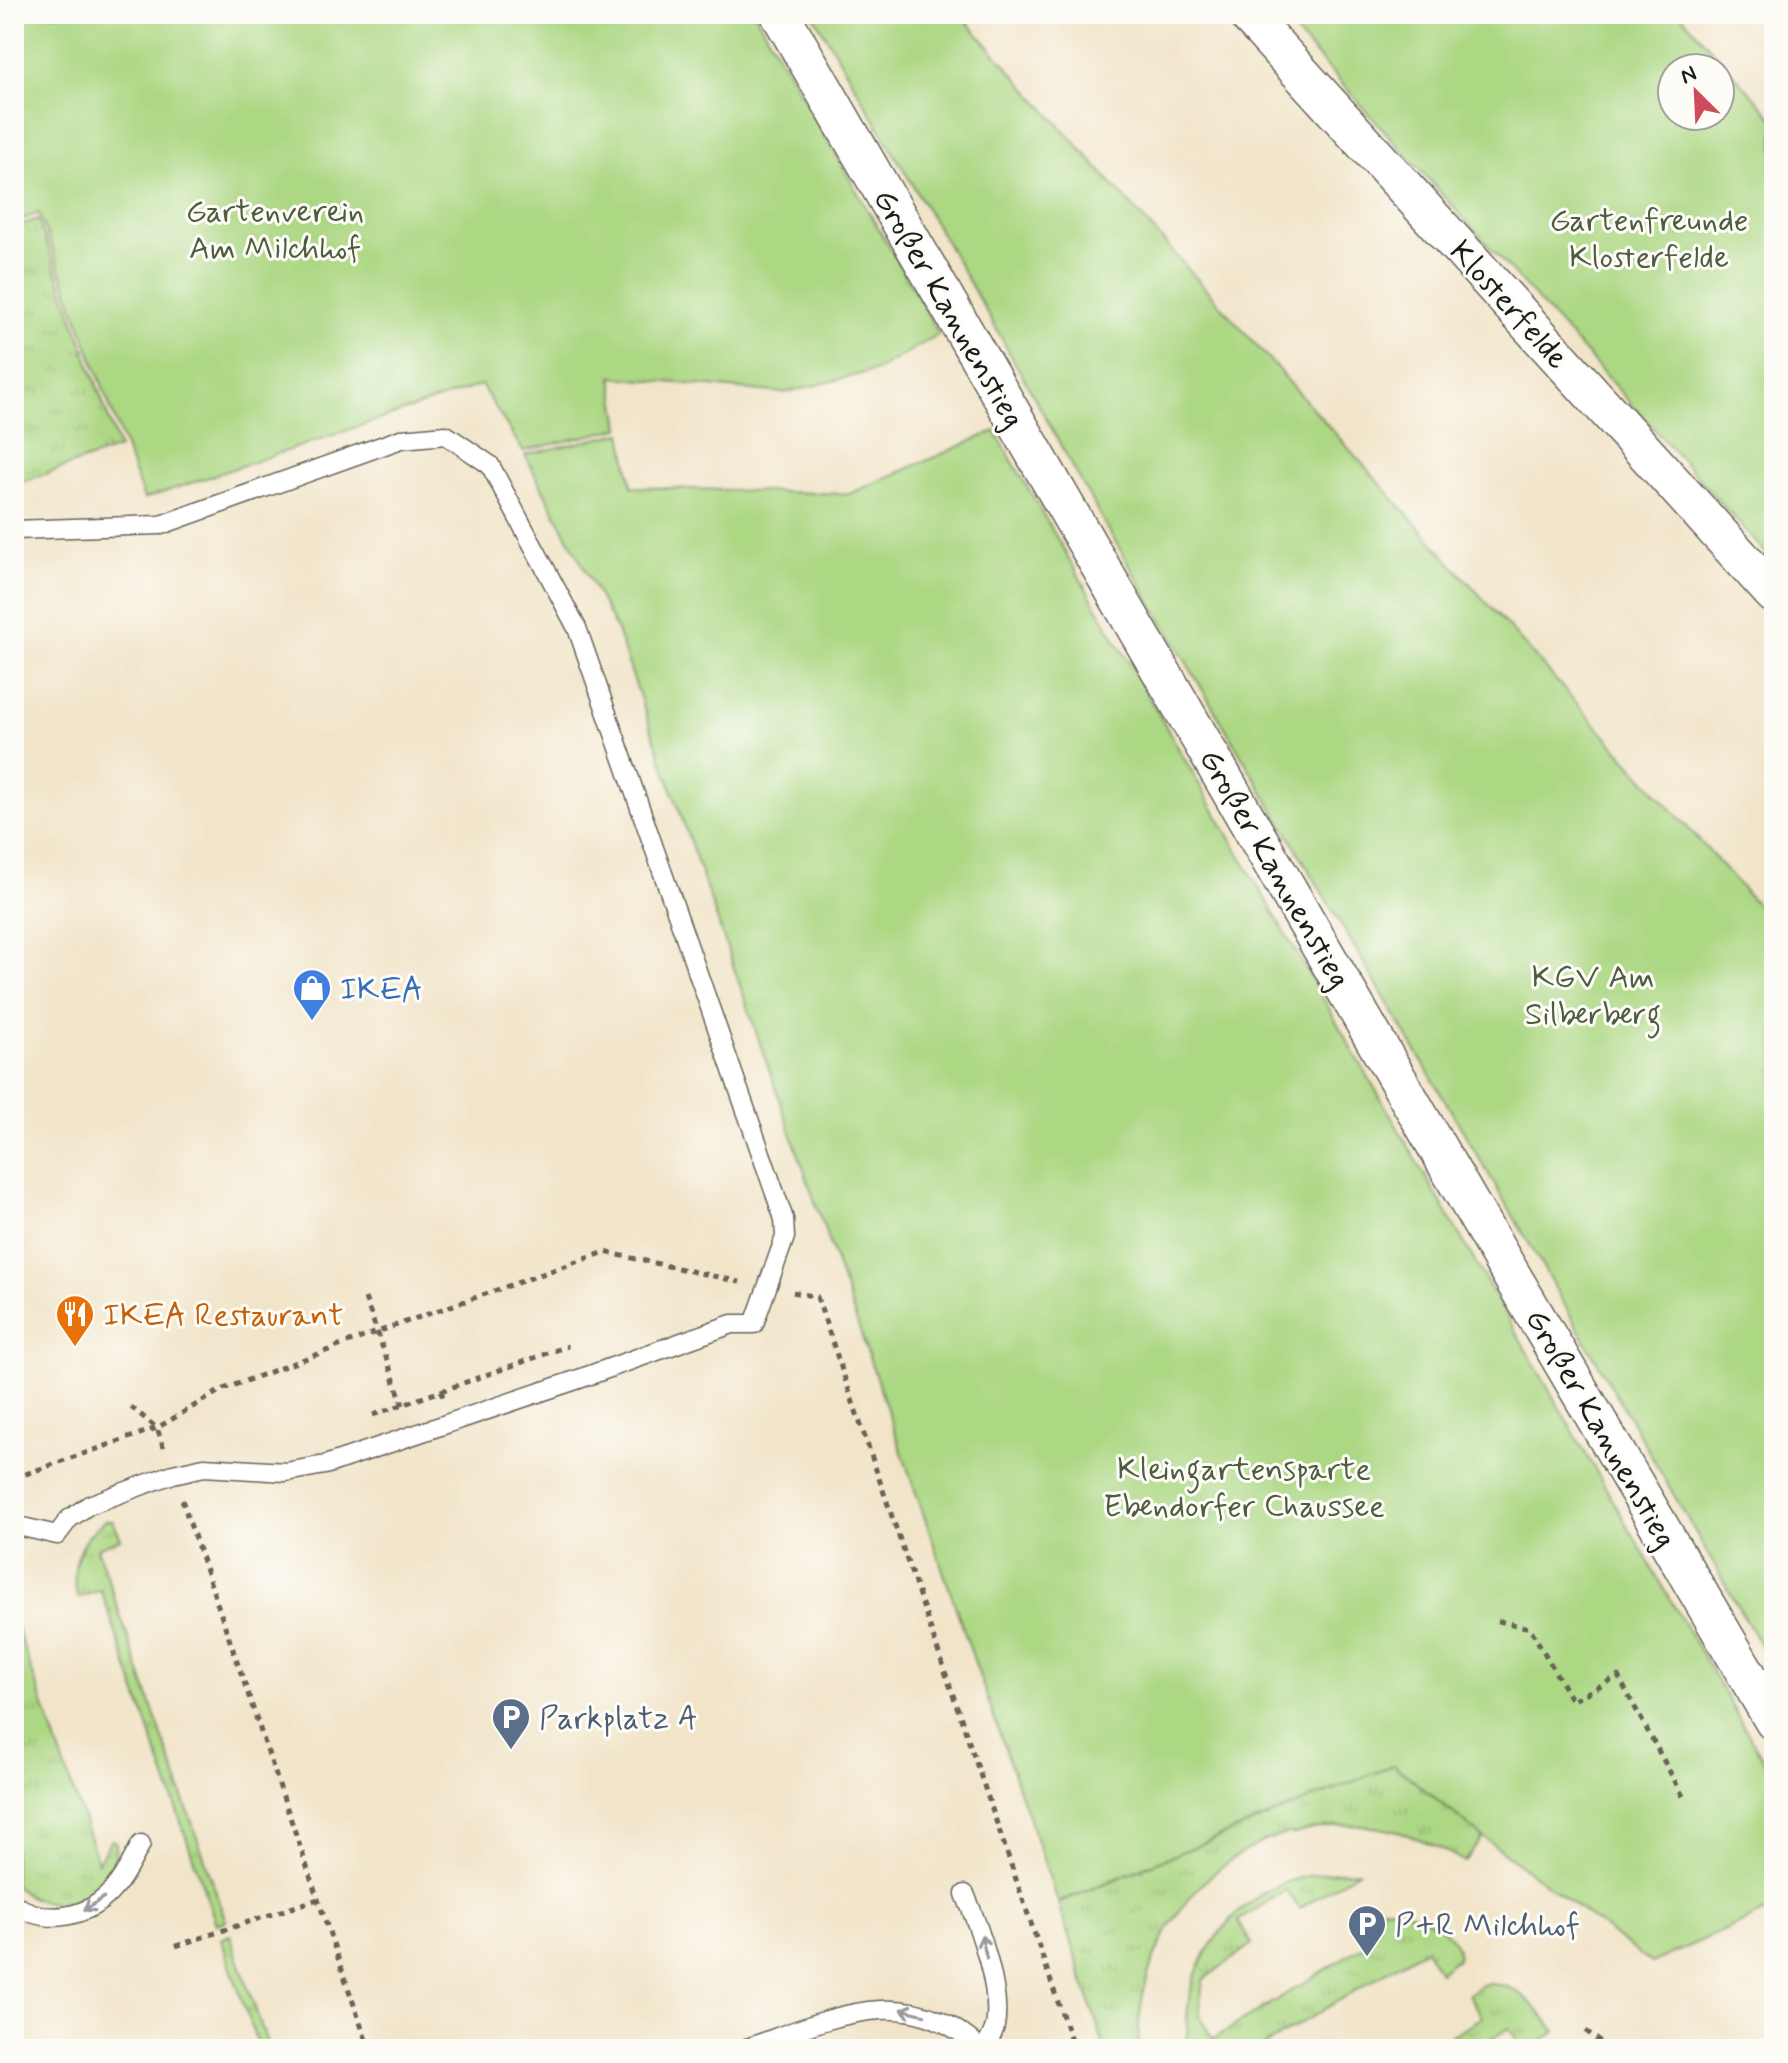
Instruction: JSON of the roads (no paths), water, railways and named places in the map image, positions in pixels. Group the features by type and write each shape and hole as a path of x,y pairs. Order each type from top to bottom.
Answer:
{"street":[{"name":"Großer Kannenstieg","path":"780,14 1503,1261 1774,1721"},
{"name":"Klosterfelde","path":"1247,14 1774,594"}],"lane":[{"path":"14,530 161,525 401,439 446,435 490,465 577,628 784,1219 785,1237 754,1324 732,1324 325,1465 286,1472 204,1467 173,1474 89,1505 69,1519 57,1535 14,1525"},
{"path":"14,1904 42,1917 62,1917 98,1904 129,1868 141,1844"},
{"path":"744,2049 831,2019 886,2008 907,2010 951,2026 982,2049 995,2029 997,2003 979,1928 965,1894"}],"place":[{"name":"IKEA","path":"312,1022"},
{"name":"IKEA Restaurant","path":"75,1348"},
{"name":"Parkplatz A","path":"511,1751"},
{"name":"P+R Milchhof","path":"1367,1958"}],"park label":[{"name":"Gartenverein Am Milchhof","path":"275,228"},
{"name":"Gartenfreunde Klosterfelde","path":"1649,238"},
{"name":"KGV Am Silberberg","path":"1593,994"},
{"name":"Kleingartensparte Ebendorfer Chaussee","path":"1244,1486"}]}
